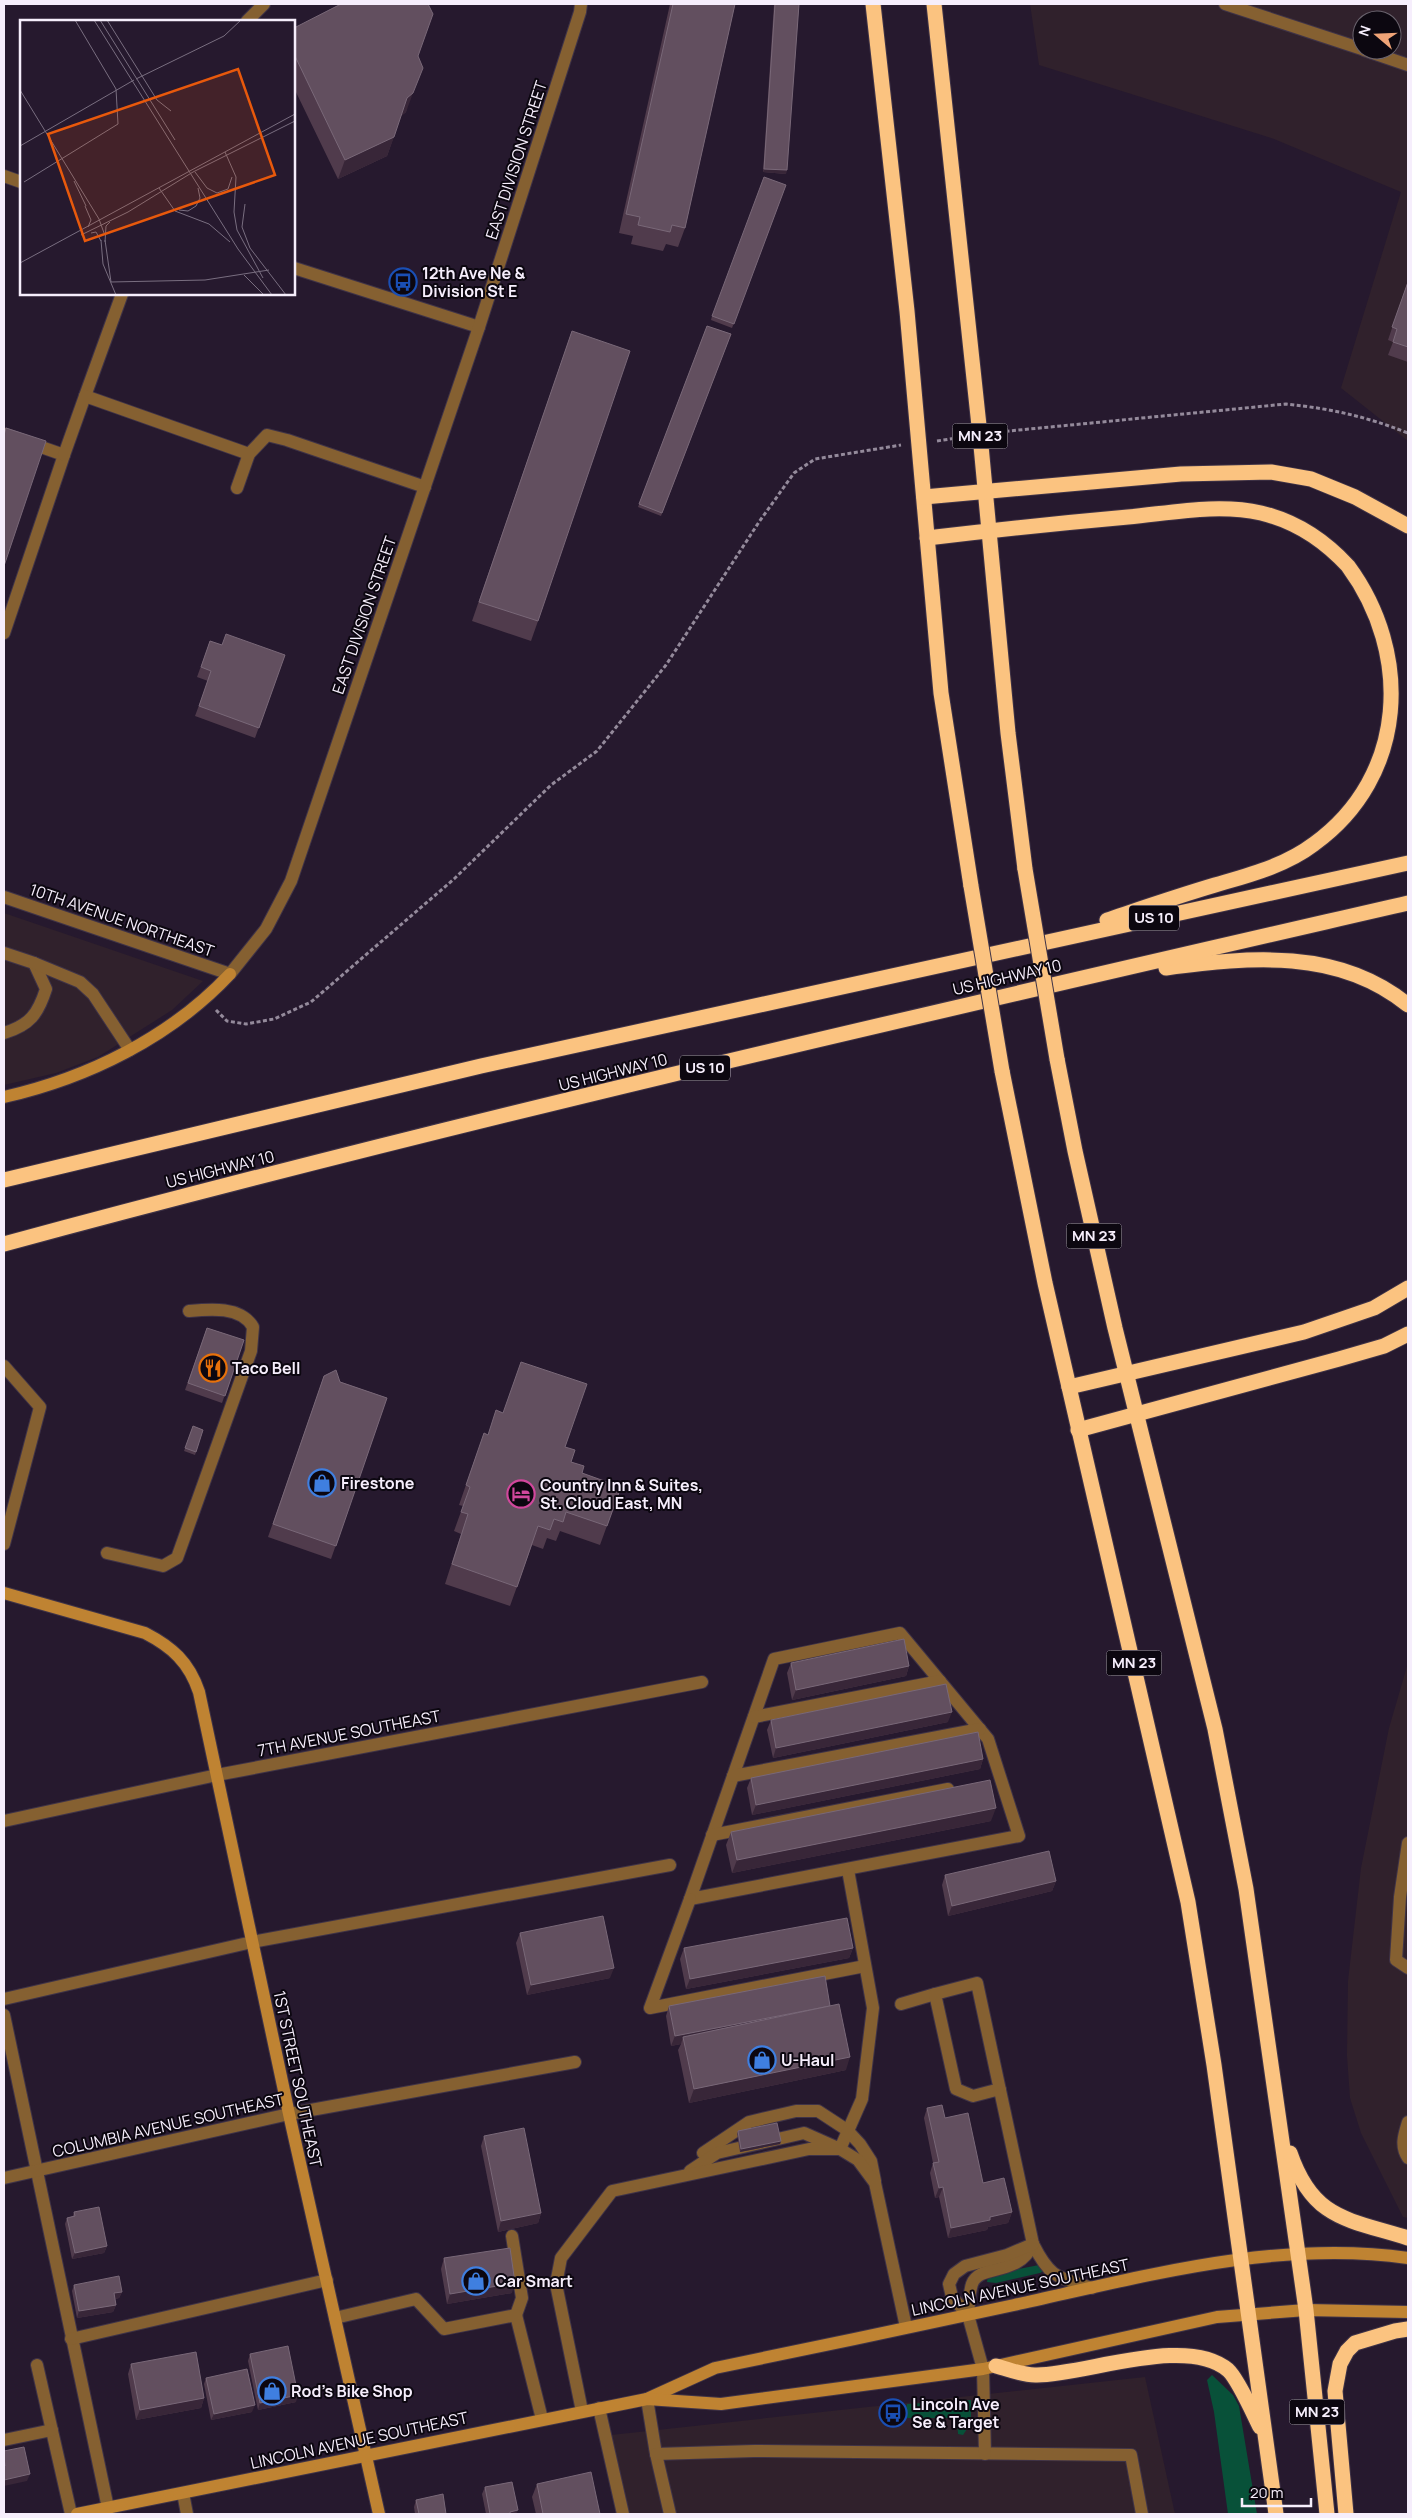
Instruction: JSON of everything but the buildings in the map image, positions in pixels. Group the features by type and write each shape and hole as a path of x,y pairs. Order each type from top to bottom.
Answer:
{"highway":[{"name":"MN 23","path":"873,4 924,498 941,693 971,886 1002,1071 1045,1284 1188,1902 1214,2065 1276,2514"},
{"name":"MN 23","path":"934,4 980,435 1008,733 1025,869 1057,1059 1075,1151 1127,1373 1215,1729 1246,1889 1306,2310 1327,2514"},
{"path":"924,498 985,490 1180,474 1271,472 1311,479 1355,497 1408,526"},
{"path":"927,538 989,530 1214,509 1260,513 1299,526 1338,555 1372,594 1391,637 1398,684 1397,709 1392,735 1383,763 1357,806 1313,845 1287,860 1255,874 1021,948"},
{"name":"US HIGHWAY 10","path":"4,1180 481,1066 1408,863"},
{"name":"US HIGHWAY 10","path":"4,1244 154,1204 882,1024 1408,903"},
{"path":"1080,978 1225,960 1290,960 1319,965 1375,982 1408,1005"},
{"path":"1069,1387 1304,1332 1374,1308 1408,1288"},
{"path":"1078,1430 1137,1412 1384,1346 1408,1334"},
{"path":"1278,2118 1298,2176 1308,2191 1325,2209 1344,2220 1408,2238"},
{"path":"1346,2514 1335,2391 1340,2364 1347,2351 1356,2342 1395,2330 1408,2329"},
{"path":"989,2367 1034,2376 1075,2372 1158,2356 1191,2356 1215,2362 1230,2372 1264,2433"}],"street":[{"path":"248,20 264,4"},
{"name":"EAST DIVISION STREET","path":"4,1097 48,1086 130,1050 165,1030 205,999 230,974 266,929 291,881 479,327 581,4"},
{"path":"1226,4 1245,7 1352,46"},
{"path":"1393,60 1408,65"},
{"path":"4,176 20,182"},
{"path":"295,268 479,327"},
{"path":"4,633 64,455 122,295"},
{"path":"85,396 249,454"},
{"path":"4,434 64,455"},
{"path":"237,488 249,454 267,436 287,440 425,487"},
{"name":"10TH AVENUE NORTHEAST","path":"4,897 230,974"},
{"path":"4,952 80,982 93,994 130,1050"},
{"path":"4,1033 20,1028 39,1011 46,989 34,963"},
{"path":"107,1553 163,1566 177,1558 251,1351 253,1327 243,1316 217,1309 189,1311"},
{"path":"4,1366 40,1407 4,1544"},
{"name":"1ST STREET SOUTHEAST","path":"4,1593 145,1633 163,1642 178,1654 193,1674 199,1692 289,2114 379,2514"},
{"path":"690,1899 1019,1836 996,1780 988,1739 900,1633 774,1659 650,2008 865,1966"},
{"path":"754,1717 940,1681"},
{"name":"7TH AVENUE SOUTHEAST","path":"4,1821 217,1775 702,1682"},
{"path":"733,1776 980,1729"},
{"path":"712,1835 962,1786"},
{"path":"1408,1843 1400,1897 1396,1960 1408,1968"},
{"path":"4,1999 252,1942 670,1865"},
{"path":"840,2149 862,2099 873,2008 848,1870"},
{"path":"902,2004 977,1983 1033,2244 1042,2263 1055,2276 1092,2288"},
{"path":"935,1994 956,2089 973,2096 1000,2089"},
{"path":"4,2015 108,2508"},
{"name":"COLUMBIA AVENUE SOUTHEAST","path":"4,2178 289,2114 575,2062"},
{"path":"663,2180 749,2122 796,2111 818,2111 848,2130 871,2161 906,2327"},
{"path":"1408,2122 1403,2140 1404,2152 1408,2158"},
{"path":"582,2411 556,2284 560,2258 612,2191 808,2148 840,2149 858,2160 875,2183"},
{"path":"512,2236 522,2298 516,2315 542,2419"},
{"path":"985,2454 989,2367 968,2315 952,2297 949,2284 954,2274 965,2266 1007,2255 1033,2244"},
{"path":"968,2315 971,2286 975,2278 982,2273 1015,2265 1028,2256 1033,2244"},
{"name":"LINCOLN AVENUE SOUTHEAST","path":"77,2514 647,2399 715,2368 1207,2263 1298,2255 1385,2255 1408,2258"},
{"path":"72,2339 327,2280"},
{"path":"335,2318 416,2299 444,2329 516,2315"},
{"name":"LINCOLN AVENUE SOUTHEAST","path":"647,2399 722,2404 989,2367 1217,2317 1306,2310 1408,2312"},
{"path":"37,2365 71,2514"},
{"path":"647,2399 656,2454 670,2514"},
{"path":"599,2408 623,2514"},
{"path":"4,2440 52,2430"},
{"path":"656,2454 754,2451 1131,2455 1142,2514"},
{"path":"183,2493 187,2514"}],"path":[{"path":"205,999 227,1022 246,1024 274,1019 311,1002 454,879 551,785 597,751 666,665 759,522 794,473 815,459 980,435 1286,404 1326,408 1366,417 1408,433"}],"shaded area":[{"path":"1030,4 1408,4 1408,441 1341,388 1401,192 1274,139 1039,65"},
{"path":"4,913 203,981 172,1010 98,1057 56,1073 4,1085"},
{"path":"1408,1663 1408,2218 1403,2217 1361,2133 1350,2098 1347,2056 1348,1981 1361,1868 1389,1728"},
{"path":"1145,2377 1175,2514 624,2514 611,2435"}],"green space":[{"path":"1039,2265 1044,2271 1040,2273 996,2283 987,2282 988,2277 994,2274"},
{"path":"1212,2375 1233,2395 1239,2406 1257,2514 1228,2514 1214,2412 1207,2380"},
{"path":"971,2400 971,2423 963,2435 958,2434 957,2418 904,2418 907,2404"}],"place":[{"name":"12th Ave Ne & Division St E","path":"403,282"},
{"name":"Taco Bell","path":"213,1368"},
{"name":"Firestone","path":"322,1483"},
{"name":"Country Inn & Suites, St. Cloud East, MN","path":"521,1494"},
{"name":"U-Haul","path":"762,2060"},
{"name":"Car Smart","path":"476,2281"},
{"name":"Rod’s Bike Shop","path":"272,2391"},
{"name":"Lincoln Ave Se & Target","path":"893,2413"}]}
